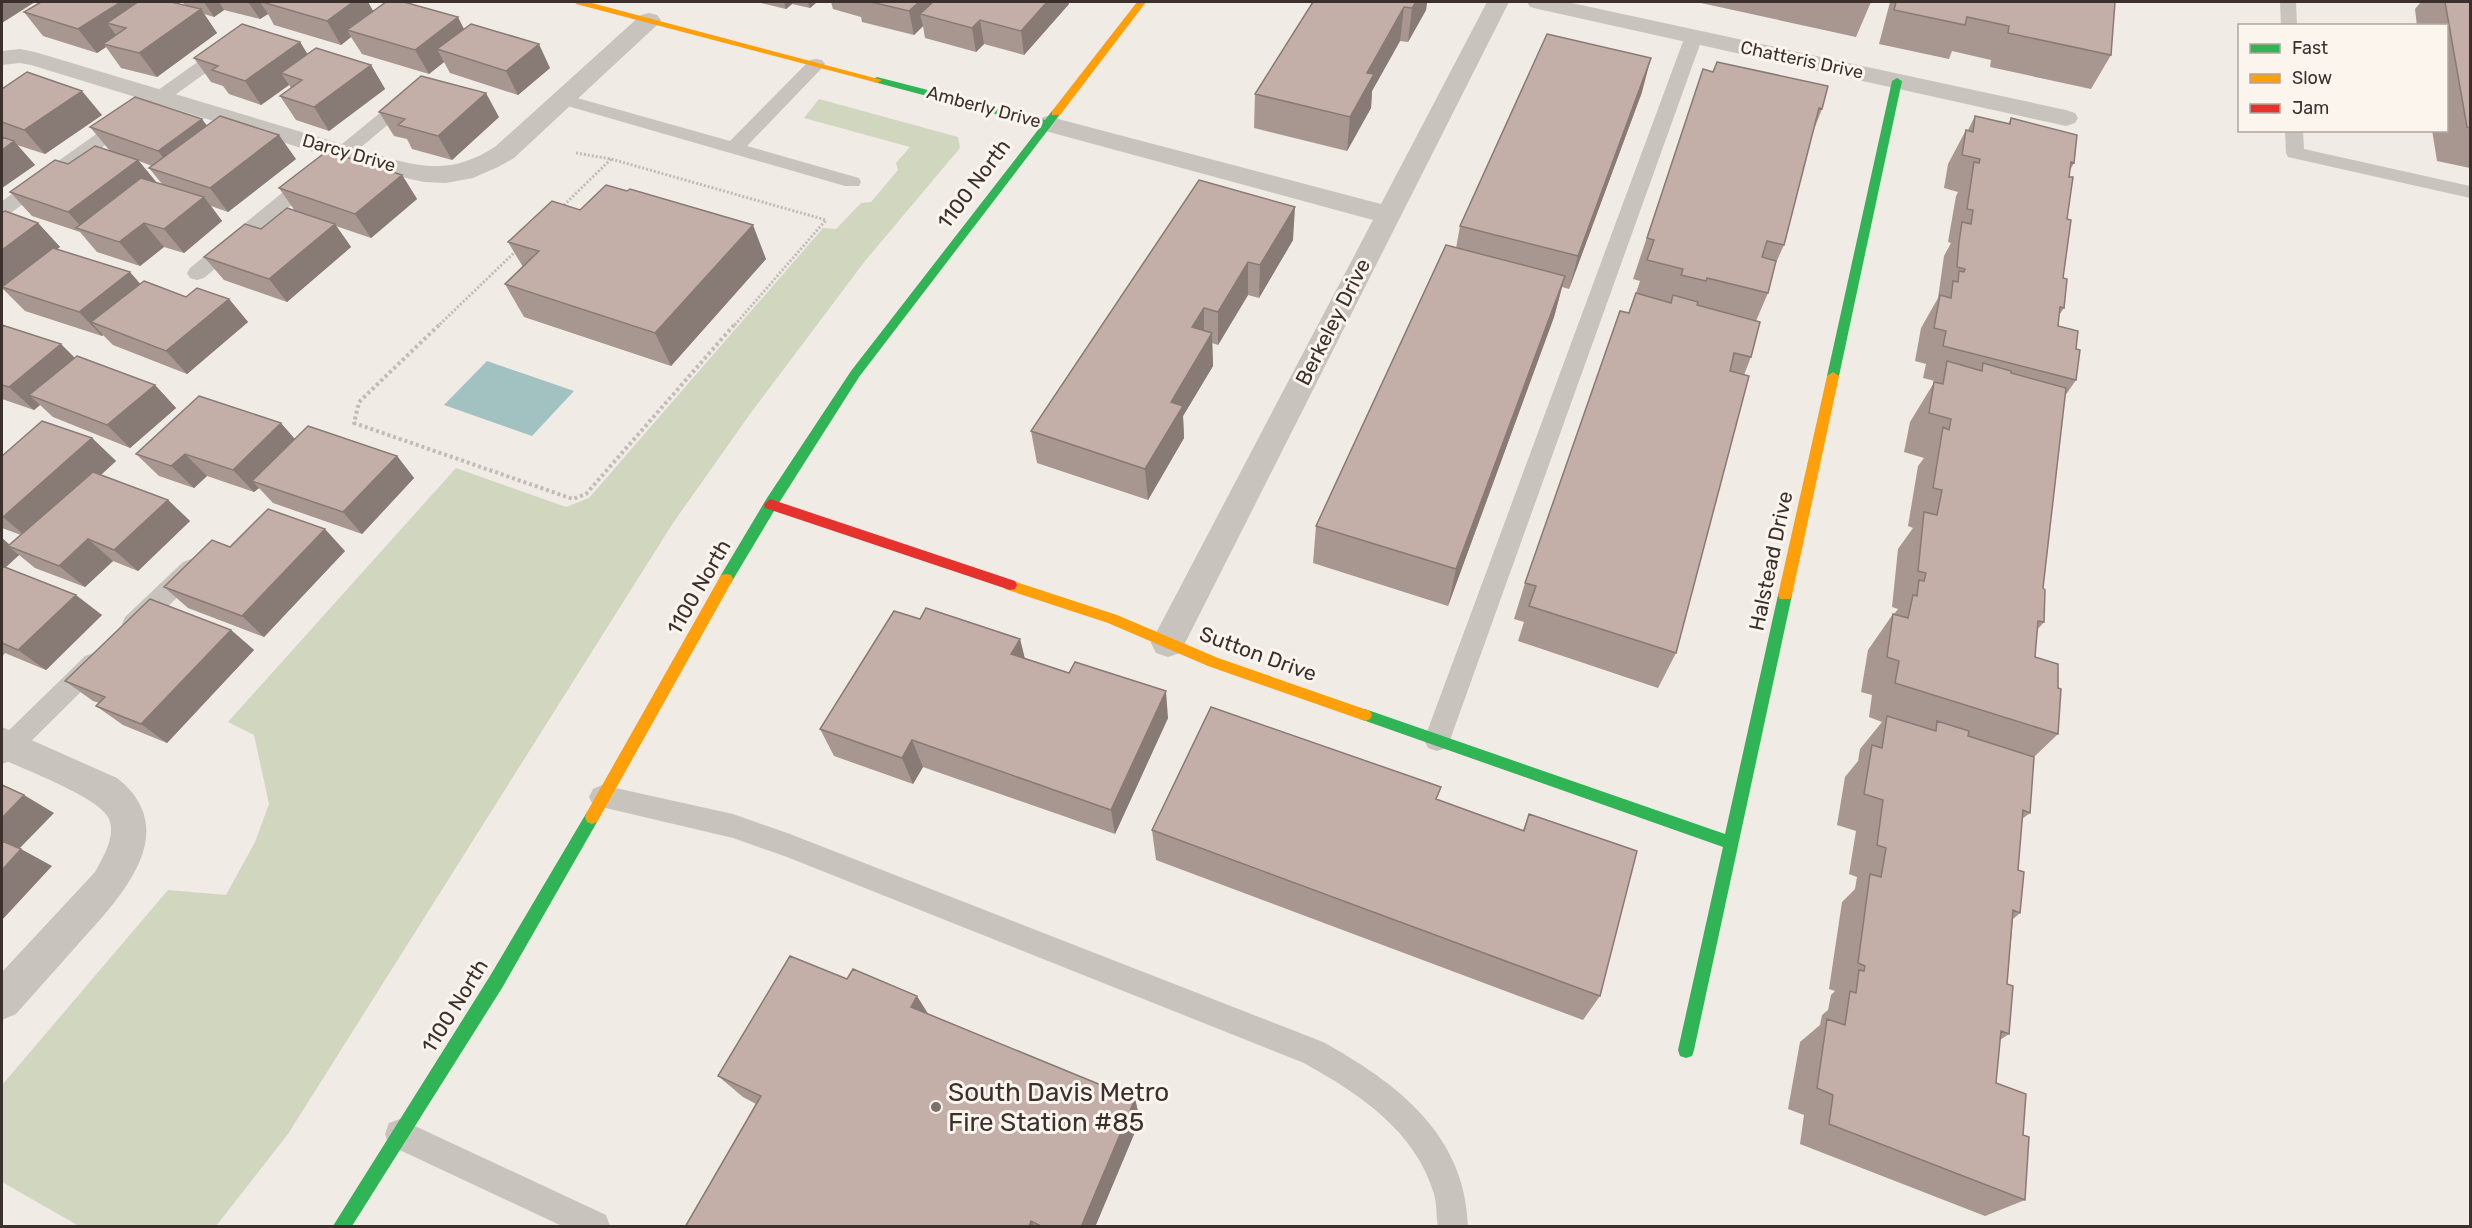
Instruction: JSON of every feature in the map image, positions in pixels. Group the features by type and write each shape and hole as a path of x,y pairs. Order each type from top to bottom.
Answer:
{"street":[{"name":"Amberly Drive","path":"579,2 1388,215"},
{"name":"1100 North","path":"342,1227 545,899 770,504 855,374 1141,2"},
{"name":"Berkeley Drive","path":"1168,643 1498,2"},
{"name":"Chatteris Drive","path":"1538,2 2066,118"},
{"name":"Darcy Drive","path":"2,58 35,59 344,152 420,173 438,175 474,169 491,162 505,152 649,20"},
{"name":"Halstead Drive","path":"1686,1050 1897,81"},
{"name":"Sutton Drive","path":"770,504 1112,619 1213,662 1731,843"},
{"path":"2,1000 108,884 124,854 129,826 126,811 118,798 104,789 4,747"}],"lane":[{"path":"2288,2 2289,24"},
{"path":"1437,740 1694,36"},
{"path":"5,208 243,38"},
{"path":"734,148 816,64"},
{"path":"196,273 422,87"},
{"path":"563,99 852,182"},
{"path":"2294,132 2295,153 2470,192"},
{"path":"4,747 210,551"},
{"path":"602,797 733,826 790,846 1313,1052 1354,1074 1394,1103 1428,1145 1450,1195 1453,1227"},
{"path":"400,1134 595,1227"}],"path":[{"path":"518,249 359,402 354,423 573,499 586,494 826,220 611,159 576,153"},
{"path":"560,209 611,159"}],"green space":[{"path":"819,99 958,137 960,148 865,261 750,414 673,523 288,1134 216,1226 79,1226 2,1182 2,1085 168,890 226,895 255,842 269,804 254,735 228,722 456,468 566,507 589,498 823,228 836,229 861,203 871,202 898,170 896,163 910,147 804,118"}],"water":[{"path":"487,361 574,391 532,436 444,405"}],"building":[{"path":"41,2 121,2 78,29 24,12"},
{"path":"138,2 171,2 201,9 139,53 103,44 126,28 107,23"},
{"path":"262,2 353,2 327,21"},
{"path":"386,2 404,2 458,17 415,50 347,30"},
{"path":"871,2 919,2 909,11"},
{"path":"933,2 1047,2 1021,31 980,20 972,28 920,14"},
{"path":"1313,2 1416,2 1412,8 1404,7 1367,73 1374,74 1350,117 1255,94"},
{"path":"1896,2 2115,2 2111,55 2008,33 2009,26 1967,17 1965,25 1894,10"},
{"path":"2445,2 2470,2 2470,128 2467,127"},
{"path":"242,24 300,42 245,81 212,70 218,66 194,58"},
{"path":"471,24 539,44 506,71 437,49"},
{"path":"1547,34 1651,58 1578,256 1460,226"},
{"path":"316,48 371,65 314,107 280,96 302,80 281,73"},
{"path":"1717,62 1828,86 1822,109 1819,108 1784,245 1767,241 1762,257 1776,261 1768,293 1707,278 1706,281 1681,275 1683,269 1647,260 1654,240 1647,238 1703,69 1713,72"},
{"path":"27,72 82,91 24,130 2,122 2,89"},
{"path":"421,76 486,93 438,136 398,125 405,119 379,112"},
{"path":"135,97 202,119 158,151 90,127"},
{"path":"220,116 279,135 210,188 149,168"},
{"path":"1975,116 2010,124 2011,118 2077,135 2074,163 2071,162 2069,177 2073,177 2067,219 2071,220 2063,278 2067,279 2064,308 2060,307 2058,326 2078,331 2076,349 2080,350 2076,380 1943,346 1946,331 1934,328 1940,295 1951,298 1953,281 1958,282 1959,271 1964,272 1965,269 1957,267 1959,242 1962,222 1971,224 1973,210 1967,209 1974,162 1979,163 1980,159 1962,155 1966,130 1973,132"},
{"path":"2,137 14,141 2,150"},
{"path":"95,146 138,160 68,212 10,192 55,160 68,164"},
{"path":"327,151 402,175 355,214 279,188"},
{"path":"141,178 204,197 164,229 144,223 119,242 76,228"},
{"path":"1199,180 1295,207 1260,265 1248,262 1218,312 1204,308 1192,327 1212,333 1171,402 1183,406 1145,469 1031,431"},
{"path":"606,185 627,191 630,189 753,225 655,333 505,284 539,251 508,242 552,201 580,210"},
{"path":"287,208 335,224 269,279 204,257 245,224 261,229"},
{"path":"5,211 38,223 2,250 2,213"},
{"path":"1446,245 1565,276 1456,569 1316,526"},
{"path":"53,248 130,272 79,312 2,287"},
{"path":"144,281 186,297 197,288 229,299 166,351 91,322"},
{"path":"1636,293 1671,303 1673,295 1698,302 1697,305 1760,322 1751,357 1734,353 1730,371 1749,376 1676,653 1529,606 1536,586 1525,583 1620,311 1629,313"},
{"path":"2,325 61,344 9,387 2,385"},
{"path":"77,356 155,385 107,425 29,395"},
{"path":"1947,361 1982,371 1983,363 2066,388 2043,588 2045,590 2044,622 2038,621 2035,657 2058,664 2058,688 2061,689 2058,734 1895,683 1899,661 1887,657 1893,614 1908,618 1913,595 1917,596 1919,580 1924,581 1926,573 1918,571 1924,512 1937,515 1942,490 1933,488 1943,427 1949,430 1951,419 1929,413 1934,382 1943,384"},
{"path":"199,396 281,423 233,470 185,454 171,466 136,454"},
{"path":"42,421 92,438 3,517 2,456"},
{"path":"308,426 397,456 343,512 252,481"},
{"path":"93,472 168,500 114,550 88,539 59,566 8,546"},
{"path":"268,509 325,529 242,616 164,587 212,540 230,547"},
{"path":"2,566 76,595 18,650 2,643"},
{"path":"150,599 231,630 141,724 96,706 105,697 65,681"},
{"path":"926,608 1020,639 1011,654 1069,673 1075,662 1166,691 1111,810 912,740 902,758 820,729 894,611 920,619"},
{"path":"1211,707 1441,787 1436,799 1524,831 1529,814 1637,851 1600,996 1152,830"},
{"path":"1887,716 1936,731 1937,721 1969,731 1968,736 2034,757 2030,813 2023,810 2018,870 2024,872 2020,913 2013,910 2007,984 2013,986 2009,1034 2001,1031 1996,1083 2026,1094 2023,1135 2029,1137 2025,1200 1829,1124 1833,1095 1817,1088 1827,1019 1845,1025 1850,991 1856,993 1859,970 1864,971 1865,966 1858,963 1870,874 1881,877 1886,848 1877,845 1883,800 1864,794 1872,745 1882,748"},
{"path":"2,785 24,795 2,818"},
{"path":"2,841 21,849 2,870"},
{"name":"South Davis Metro Fire Station #85","path":"790,956 847,979 853,969 917,996 911,1007 1135,1099 1081,1227 1043,1227 1031,1221 1029,1227 685,1227 761,1096 718,1076"}],"traffic: fast":[{"path":"877,80 1047,124"},
{"path":"1833,376 1897,81"},
{"path":"726,579 772,502 855,374 1056,113"},
{"path":"1686,1050 1785,595"},
{"path":"1365,715 1731,843"},
{"path":"342,1226 496,982 592,817"}],"traffic: slow":[{"path":"579,2 877,80"},
{"path":"1056,113 1141,2"},
{"path":"1785,595 1833,376"},
{"path":"592,817 726,579"},
{"path":"1010,585 1112,619 1213,662 1365,715"}],"traffic: jam":[{"path":"770,504 1010,585"}],"place":[{"name":"South Davis Metro Fire Station #85","path":"936,1107"}]}
